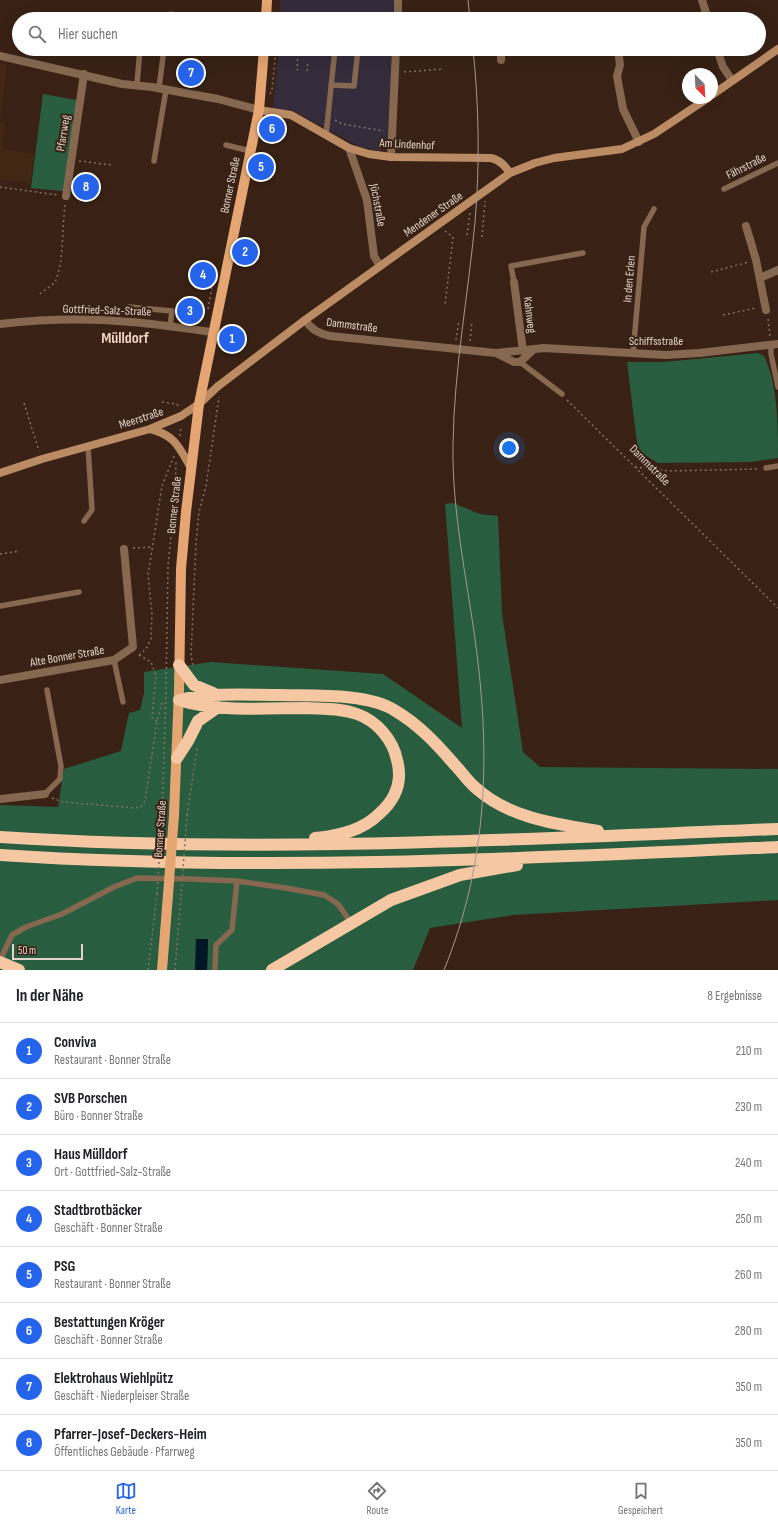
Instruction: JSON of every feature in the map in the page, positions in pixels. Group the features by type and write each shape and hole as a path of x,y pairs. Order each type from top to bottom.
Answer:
{"highway":[{"path":"179,665 194,685 203,690 216,694"},
{"path":"179,700 216,694 347,696 393,709 420,727 476,788 496,803 515,812 543,821 628,835"},
{"path":"179,700 192,704 218,707 334,709 358,714 378,727 394,747 400,770 398,788 390,804 373,820 353,831 328,837 244,844"},
{"path":"177,758 188,742 198,721 218,707"},
{"path":"0,837 107,843 307,845 432,842 778,829"},
{"path":"0,855 151,862 415,861 564,857 778,847"},
{"path":"272,970 391,900 460,875 564,857"},
{"path":"0,961 19,970"}],"main road":[{"path":"266,12 267,0"},
{"name":"Bonner Straße","path":"162,970 177,758 181,569 191,468 199,404 213,332 250,151 262,111 264,56"}],"street":[{"path":"398,0 398,12"},
{"path":"702,0 706,12"},
{"path":"718,90 778,49"},
{"path":"0,56 84,74 122,84 137,84 218,99 262,111"},
{"path":"391,157 395,56"},
{"path":"502,56 502,60"},
{"path":"619,56 620,65 617,76 623,109 639,142"},
{"path":"719,56 723,67 732,80"},
{"name":"Pfarrweg","path":"66,196 84,74"},
{"name":"Mendener Straße","path":"199,404 217,387 305,320 510,173 535,163 554,158 622,149 639,142 684,116 700,104"},
{"name":"Am Lindenhof","path":"262,111 291,115 350,148 369,154 391,157 491,158 496,159 506,166 510,173"},
{"name":"Jüchstraße","path":"350,148 367,200 374,256 380,266"},
{"path":"746,226 756,260 766,308"},
{"path":"760,278 778,270"},
{"name":"Kahnweg","path":"514,282 523,351"},
{"name":"Gottfried-Salz-Straße","path":"0,324 38,321 95,320 170,326 213,332"},
{"name":"Dammstraße","path":"305,320 315,331 330,336 496,353 523,351"},
{"name":"Schiffsstraße","path":"523,351 544,348 578,349 633,354 699,353 775,344"},
{"path":"520,362 534,349"},
{"name":"Dammstraße","path":"496,353 514,362 520,362"},
{"name":"Meerstraße","path":"0,473 42,459 150,429 181,416 199,404"},
{"path":"150,429 171,437 177,443 191,468"},
{"name":"Alte Bonner Straße","path":"0,680 114,660 133,647 124,549"},
{"path":"0,799 45,794"}],"lane":[{"path":"137,84 139,56"},
{"path":"154,161 162,89 164,56"},
{"path":"326,135 334,56"},
{"path":"331,84 354,86 357,56"},
{"path":"226,145 250,151"},
{"name":"Fährstraße","path":"724,189 778,163"},
{"name":"In den Erlen","path":"633,354 644,227 654,209"},
{"path":"514,282 511,266 583,253"},
{"path":"129,308 172,311 170,326"},
{"path":"775,344 771,354 778,387"},
{"name":"Dammstraße","path":"520,362 562,394"},
{"path":"84,522 92,510 88,446"},
{"path":"766,468 778,466"},
{"path":"0,606 79,592"},
{"path":"114,660 123,702"},
{"path":"45,794 60,779 61,766 47,690"},
{"path":"0,961 12,935 26,927 62,914 114,887 137,878 190,878 238,882 286,888 324,895 338,904 351,923"},
{"path":"215,970 216,945 232,930 238,882"}],"path":[{"path":"262,111 272,90 275,56"},
{"path":"298,56 296,69 298,70"},
{"path":"308,62 308,71"},
{"path":"394,73 444,68"},
{"path":"328,117 342,124 384,131 392,136"},
{"path":"72,159 112,166"},
{"path":"0,187 66,196 62,227 64,235 56,281 40,294"},
{"path":"482,237 485,203"},
{"path":"467,235 470,210"},
{"path":"445,230 453,237 446,304"},
{"path":"711,272 756,260"},
{"path":"724,315 766,308 775,344"},
{"path":"456,343 459,320"},
{"path":"470,344 472,321"},
{"name":"Dammstraße","path":"562,394 778,608"},
{"path":"194,671 191,656 196,543 199,512 206,486 219,396"},
{"path":"162,402 179,405"},
{"path":"24,403 42,459"},
{"path":"181,416 180,408 183,405"},
{"path":"132,656 139,655 146,649 150,640 152,614 148,575 162,486 175,453 177,469 168,565 166,702 162,814 157,894 148,970"},
{"path":"635,467 668,471 751,471 766,468"},
{"path":"124,549 153,547"},
{"path":"0,554 20,551"},
{"path":"139,655 151,662 156,675 152,718 157,720"},
{"path":"45,794 63,802 135,808 141,806 145,801 157,720 162,703 166,702"},
{"path":"174,970 187,815 198,744"}],"shaded area":[{"path":"280,0 395,0 394,12 279,12"},
{"path":"278,56 392,56 388,144 378,151 358,146 292,110 273,110"},
{"path":"0,63 7,65 0,120"},
{"path":"0,123 5,123 2,149 34,154 30,183 0,179"}],"green space":[{"path":"43,94 77,100 63,191 31,188"},
{"path":"758,353 764,356 769,367 775,392 778,458 750,462 658,463 638,451 627,362 664,362"},
{"path":"453,503 480,514 498,516 502,614 523,752 540,767 778,769 778,900 513,915 430,928 413,970 207,970 208,939 197,939 195,970 0,970 0,805 58,807 64,769 121,751 129,713 140,710 144,693 144,672 211,662 383,674 462,728 445,504"}],"water":[{"path":"196,939 208,939 207,970 195,970"}],"tram line":[{"path":"468,0 469,12"},
{"path":"444,970 459,929 470,889 482,807 484,765 480,682 457,518 453,469 456,389 475,222 478,179 478,113 474,56"}],"place":[{"name":"Elektrohaus Wiehlpütz","path":"191,73"},
{"name":"Bestattungen Kröger","path":"272,129"},
{"name":"PSG","path":"261,167"},
{"name":"Pfarrer-Josef-Deckers-Heim","path":"86,187"},
{"name":"SVB Porschen","path":"245,252"},
{"name":"Stadtbrotbäcker","path":"203,275"},
{"name":"Haus Mülldorf","path":"190,311"},
{"name":"Conviva","path":"232,339"}],"district":[{"name":"Mülldorf","path":"125,337"}]}
